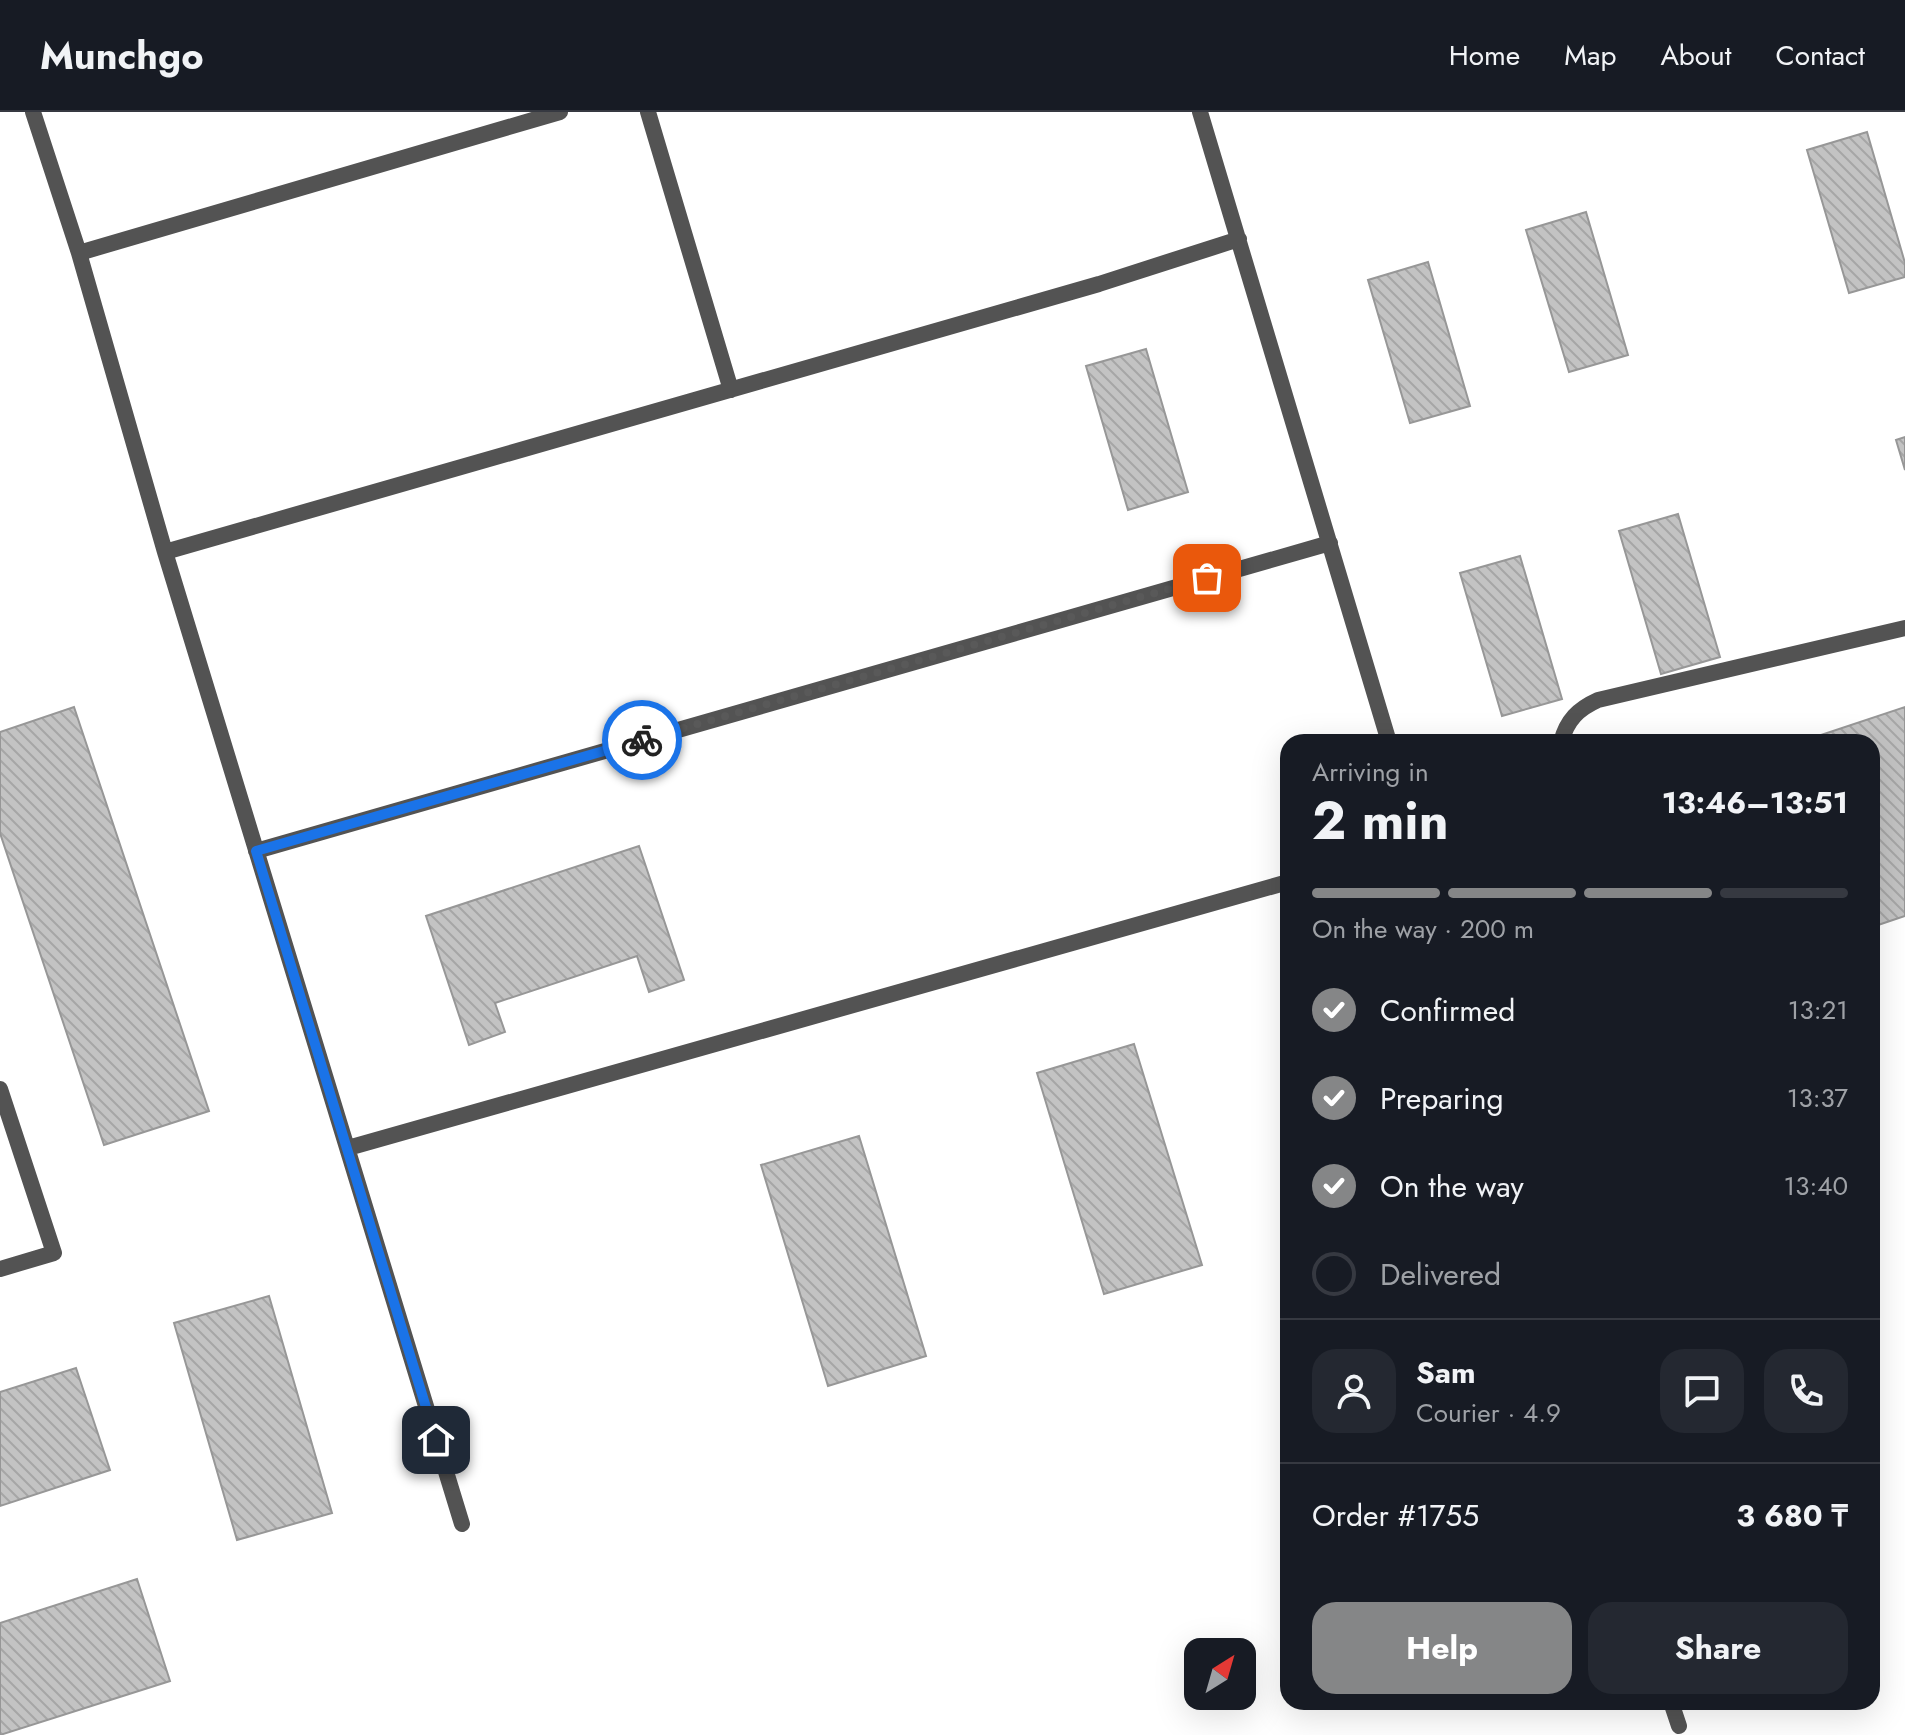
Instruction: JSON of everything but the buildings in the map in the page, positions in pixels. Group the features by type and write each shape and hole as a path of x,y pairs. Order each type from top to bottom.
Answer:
{"lane":[{"path":"33,112 79,253 165,552 462,1524"},
{"path":"79,253 560,112"},
{"path":"648,112 731,390"},
{"path":"1200,112 1387,734"},
{"path":"165,552 1099,284 1239,239"},
{"path":"256,851 1330,543"},
{"path":"1563,734 1566,725 1581,708 1598,700 1905,628"},
{"path":"348,1148 1280,884"},
{"path":"0,1089 54,1253 0,1269"},
{"path":"1674,1710 1679,1726"}],"way so far":[{"path":"642,740 1207,578"}],"route":[{"path":"436,1440 256,851 642,740"}]}
